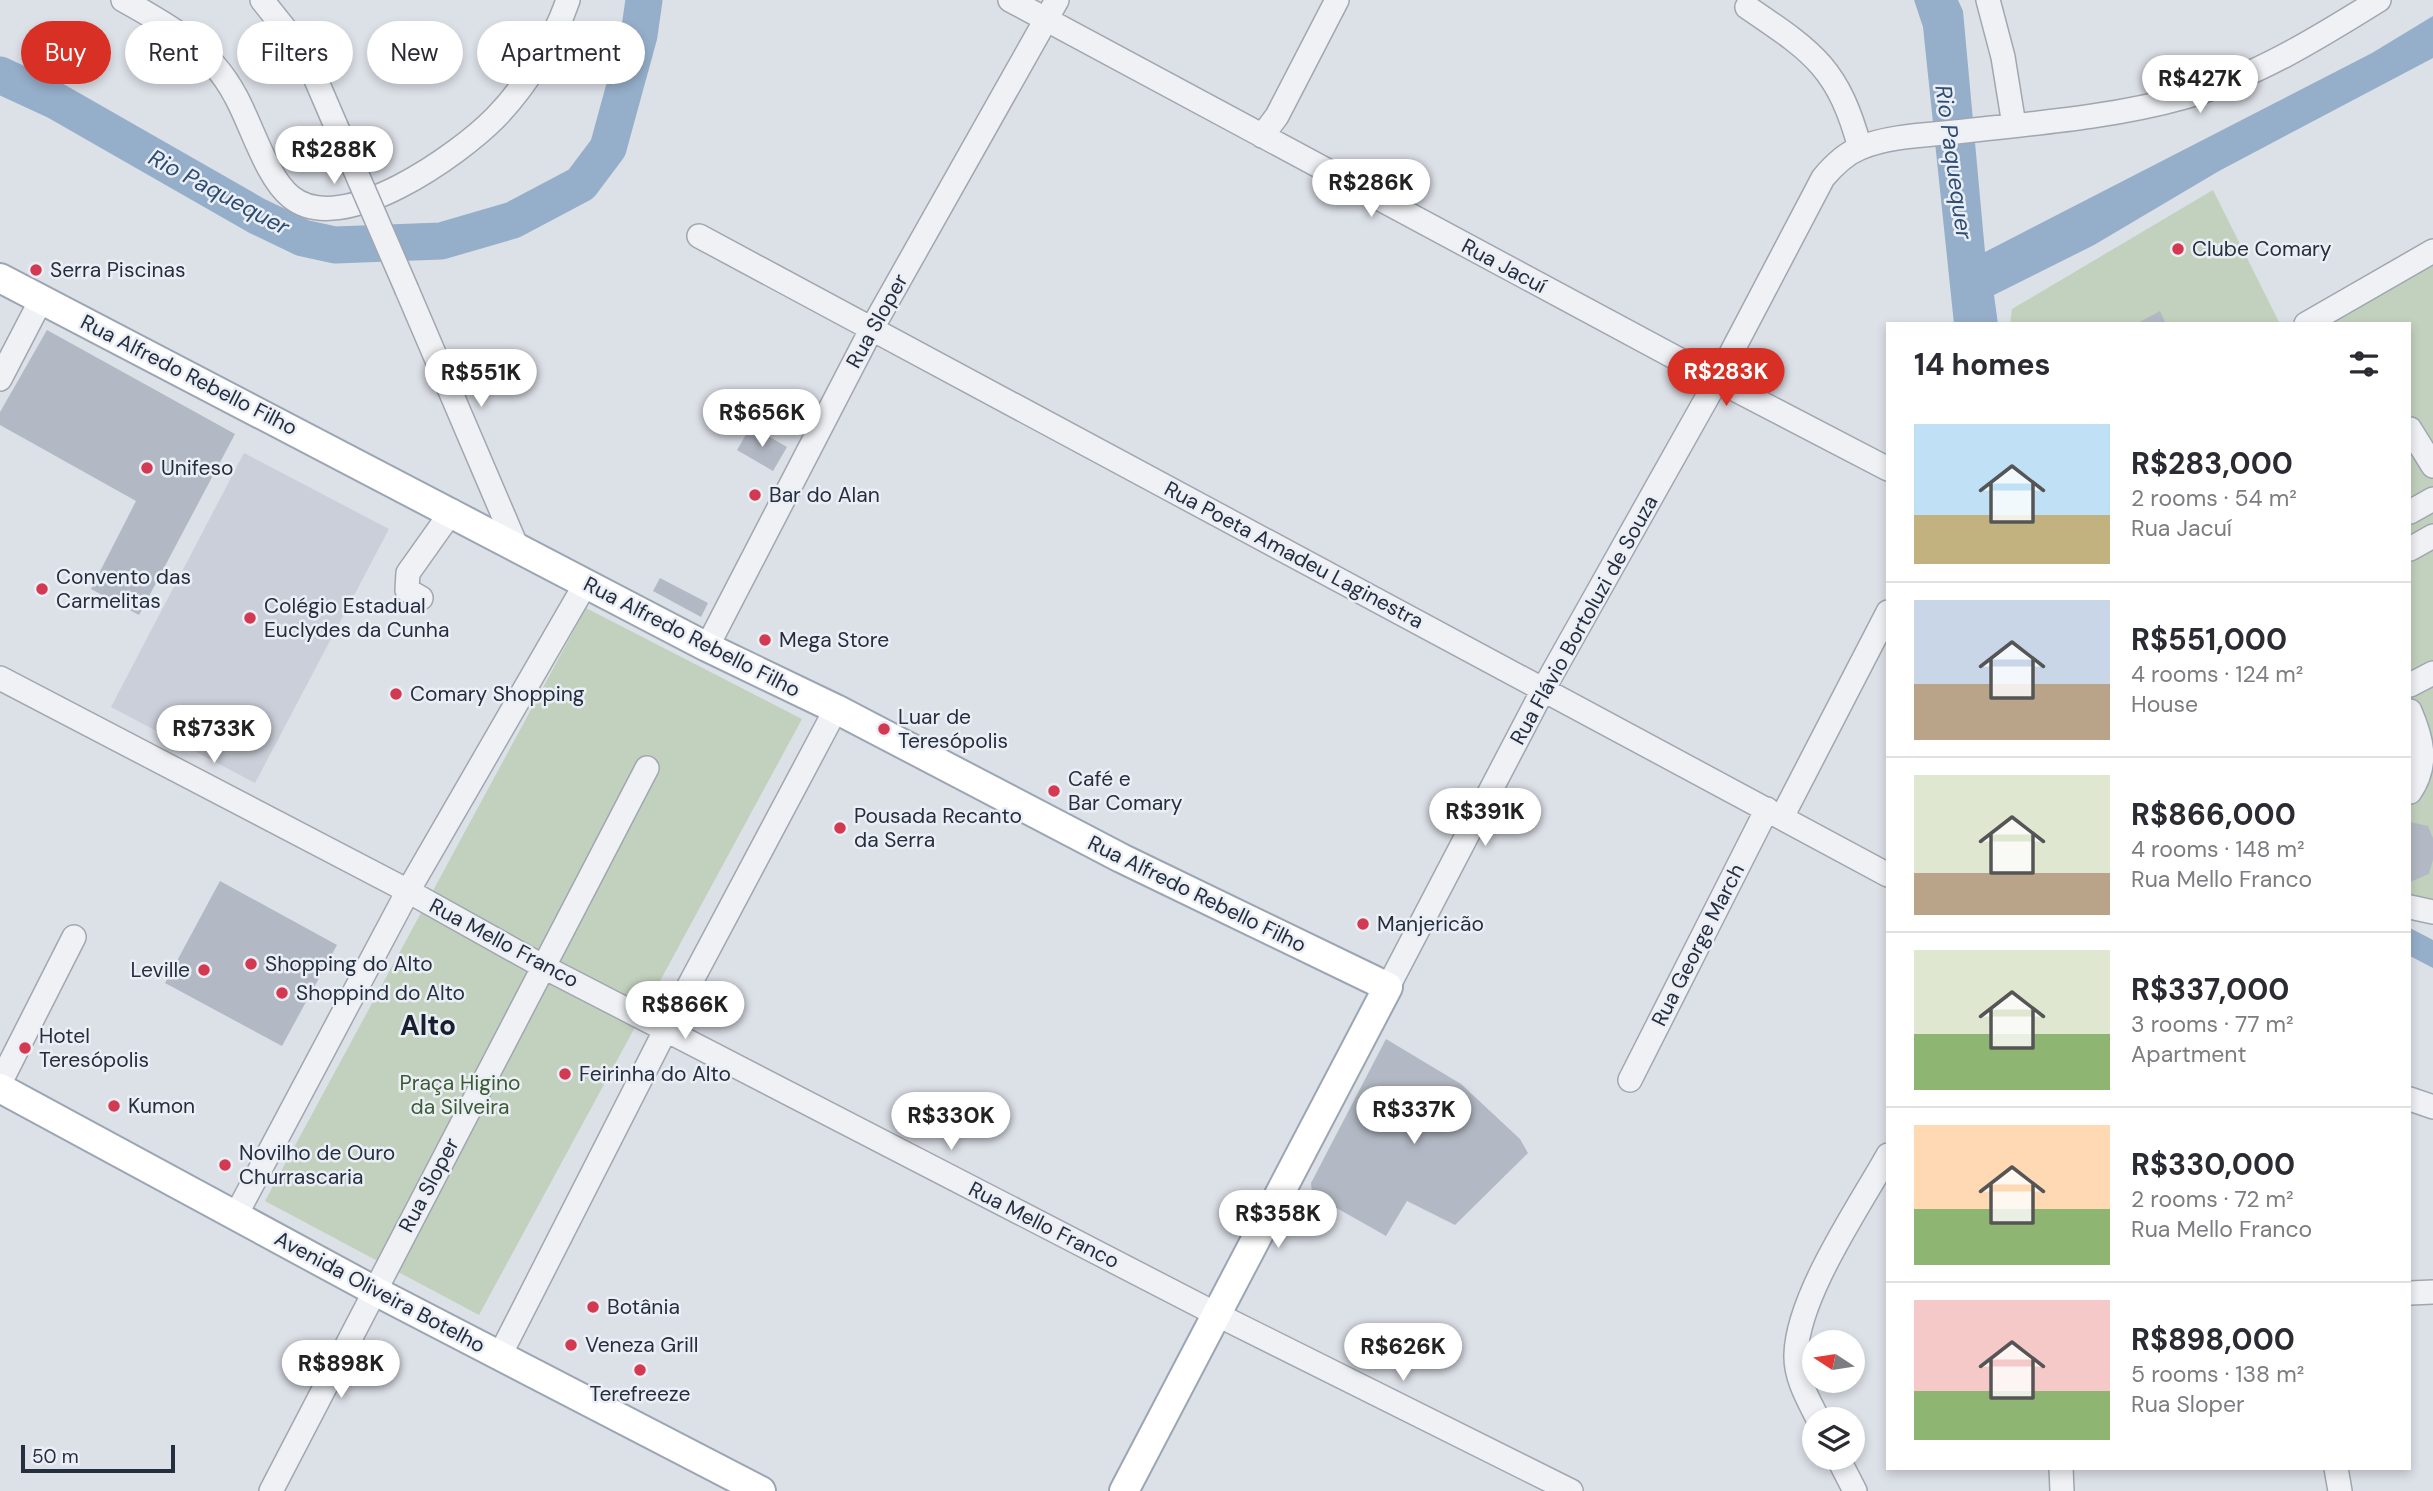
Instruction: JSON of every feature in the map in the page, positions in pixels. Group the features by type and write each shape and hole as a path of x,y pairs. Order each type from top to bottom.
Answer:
{"main road":[{"name":"Rua Alfredo Rebello Filho","path":"0,278 452,511 707,647 836,709 1121,858 1388,987"},
{"name":"Rua Flávio Bortoluzi de Souza","path":"1124,1491 1388,987"},
{"name":"Avenida Oliveira Botelho","path":"0,1086 373,1290 761,1491"}],"street":[{"path":"123,0 184,35 209,57 234,92 276,180 291,198 307,205 341,208 357,204 434,169 467,144 497,116 517,92 560,23 568,0"},
{"path":"262,0 305,54 516,545"},
{"name":"Rua Jacuí","path":"1010,0 1051,10 1262,136 1886,468"},
{"path":"1262,136 1277,116 1338,0"},
{"path":"1988,0 2003,57 2014,125"},
{"name":"Rua Flávio Bortoluzi de Souza","path":"1388,987 1544,688 1717,380 1823,178 1844,157 1860,148 1915,137 2139,107 2226,83 2284,56 2379,0"},
{"path":"1747,7 1811,52 1831,73 1852,118 1860,148"},
{"name":"Rua Sloper","path":"707,647 871,330 1051,10"},
{"name":"Rua Poeta Amadeu Laginestra","path":"699,236 1544,688 1886,875"},
{"path":"2309,322 2433,251"},
{"path":"0,379 41,300"},
{"path":"2411,431 2433,466"},
{"path":"2411,511 2433,500"},
{"path":"421,598 407,590 408,573 452,511"},
{"path":"2411,548 2433,536"},
{"path":"236,1215 408,891 586,583"},
{"name":"Rua George March","path":"1630,1080 1774,813 1886,616"},
{"path":"2411,684 2433,673"},
{"name":"Rua Mello Franco","path":"0,678 408,891 544,967 1216,1314 1571,1491"},
{"path":"500,1355 666,1029 836,709"},
{"path":"2411,713 2420,731 2423,760 2418,780 2411,790"},
{"name":"Rua Sloper","path":"271,1491 373,1290 647,768"},
{"path":"2411,907 2433,912"},
{"path":"0,1086 74,937"},
{"path":"2411,1099 2433,1107"},
{"path":"1813,1407 1798,1374 1796,1354 1800,1328 1810,1298 1886,1159"},
{"path":"2411,1293 2433,1292"},
{"path":"1844,1470 1855,1491"},
{"path":"2061,1470 2062,1491"},
{"path":"2336,1470 2340,1491"}],"shaded area":[{"name":"Colégio Estadual Euclydes da Cunha","path":"244,453 389,529 255,783 111,707"}],"green space":[{"name":"Clube Comary","path":"2213,190 2279,322 2010,322 2012,309"},
{"name":"Clube Comary","path":"2433,251 2433,924 2411,917 2411,322 2307,322"},
{"name":"Praça Higino da Silveira","path":"586,608 802,719 479,1315 265,1201"}],"water":[{"path":"1914,0 1958,0 1963,11 1985,252 2372,53 2433,16 2433,58 2219,171 2094,245 1994,295 1998,322 1954,322 1923,27"},
{"path":"2411,929 2433,940 2433,968 2411,957"}],"building":[{"path":"2160,311 2165,322 2140,322"},
{"name":"Unifeso","path":"47,330 235,434 139,615 91,589 136,501 0,425 0,412"},
{"path":"751,426 787,447 773,471 737,450"},
{"path":"660,578 708,603 701,617 653,591"},
{"path":"2411,822 2428,826 2433,838 2433,860 2429,874 2411,882"},
{"name":"Shopping do Alto","path":"220,881 337,945 282,1046 165,983"},
{"path":"1386,1039 1461,1084 1520,1139 1528,1153 1455,1225 1407,1201 1386,1236 1312,1194 1311,1183"}],"waterway":[{"name":"Rio Paquequer","path":"0,75 56,101 257,216 303,238 335,245 441,241 513,220 581,184 608,148 639,35 644,0"}],"place":[{"name":"Clube Comary","path":"2178,249"},
{"name":"Serra Piscinas","path":"36,270"},
{"name":"Unifeso","path":"147,468"},
{"name":"Bar do Alan","path":"755,495"},
{"name":"Convento das Carmelitas","path":"42,589"},
{"name":"Colégio Estadual Euclydes da Cunha","path":"250,618"},
{"name":"Mega Store","path":"765,640"},
{"name":"Comary Shopping","path":"396,694"},
{"name":"Luar de Teresópolis","path":"884,729"},
{"name":"Café e Bar Comary","path":"1054,791"},
{"name":"Pousada Recanto da Serra","path":"840,828"},
{"name":"Manjericão","path":"1363,924"},
{"name":"Shopping do Alto","path":"251,964"},
{"name":"Leville","path":"204,970"},
{"name":"Shoppind do Alto","path":"282,993"},
{"name":"Hotel Teresópolis","path":"25,1048"},
{"name":"Feirinha do Alto","path":"565,1074"},
{"name":"Kumon","path":"114,1106"},
{"name":"Novilho de Ouro Churrascaria","path":"225,1165"},
{"name":"Botânia","path":"593,1307"},
{"name":"Veneza Grill","path":"571,1345"},
{"name":"Terefreeze","path":"640,1370"}],"district":[{"name":"Alto","path":"428,1025"}]}
